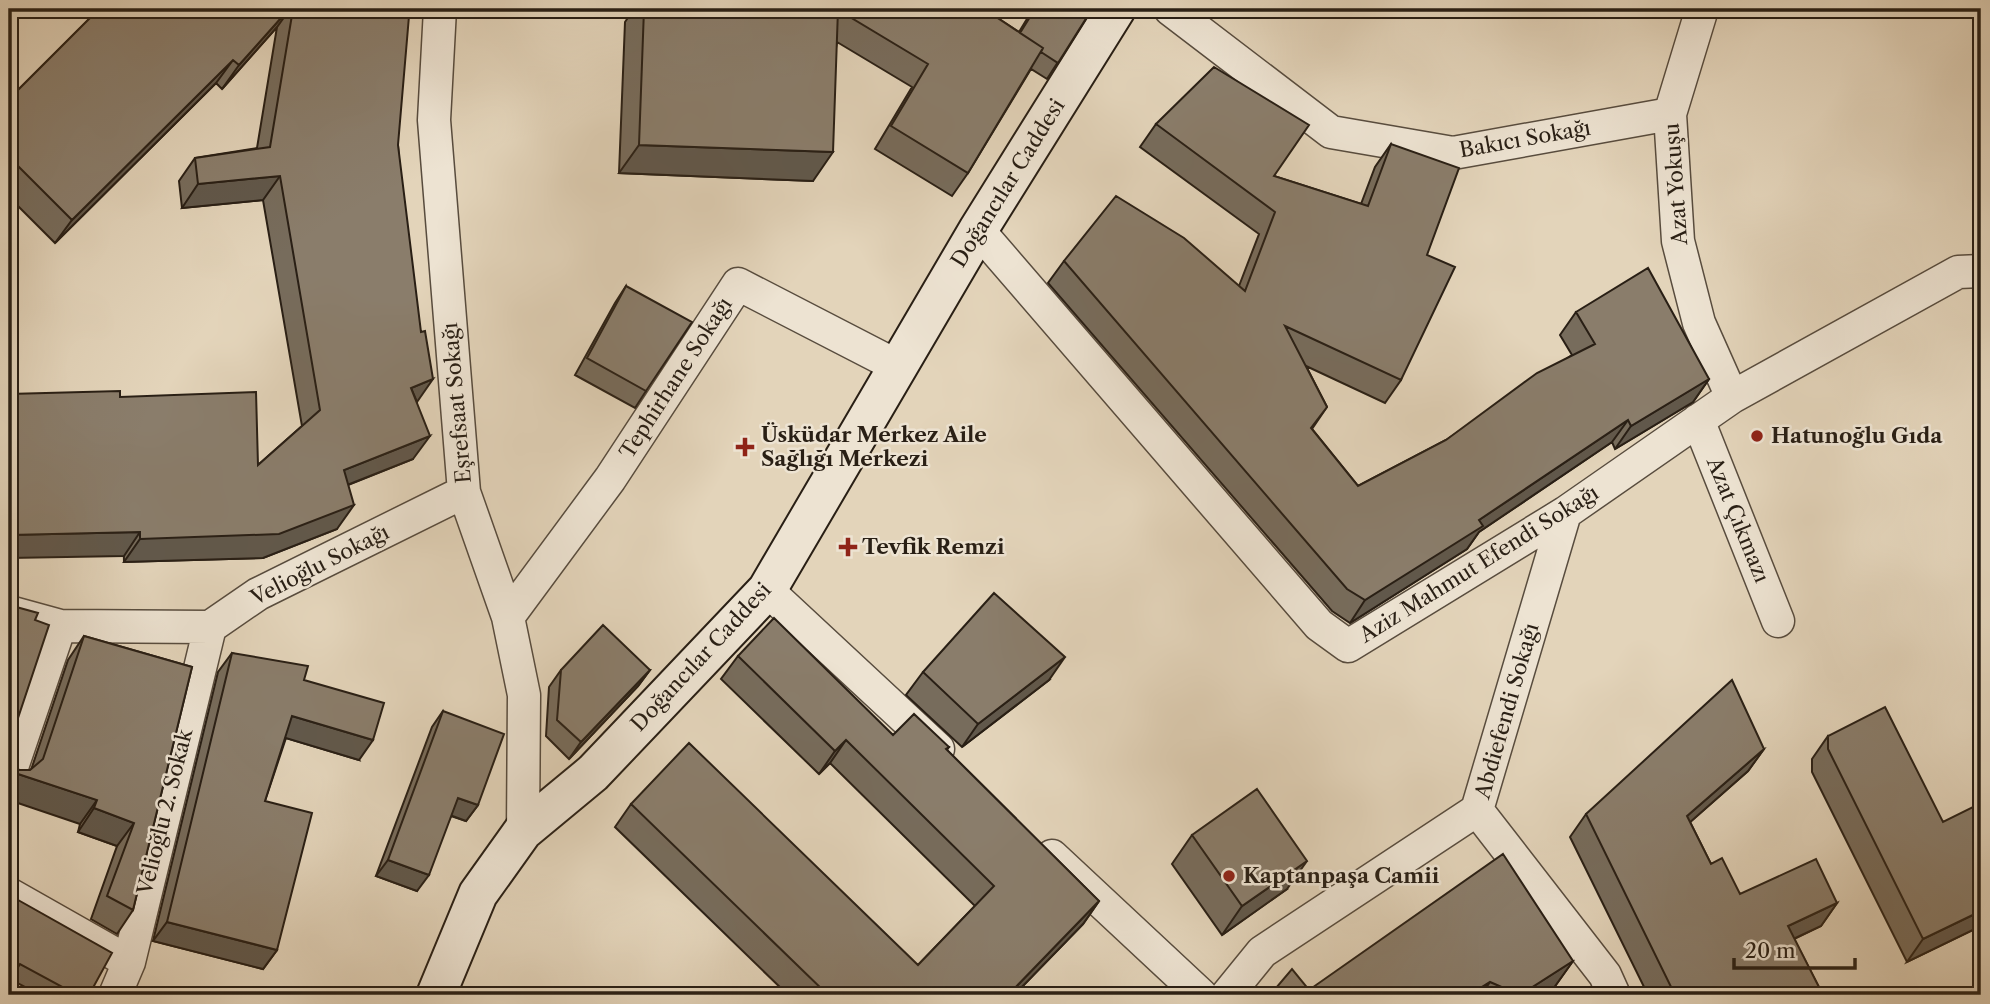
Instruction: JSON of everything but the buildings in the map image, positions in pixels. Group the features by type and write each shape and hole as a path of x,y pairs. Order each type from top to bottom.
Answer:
{"street":[{"name":"Eşrefsaat Sokağı","path":"440,9 434,120 464,492 508,617 524,695 523,831"},
{"name":"Doğancılar Caddesi","path":"436,995 478,894 523,831 593,773 767,590 978,230 1116,9"},
{"name":"Bakıcı Sokağı","path":"1170,9 1331,132 1453,153 1670,114"},
{"name":"Azat Yokuşu","path":"1702,9 1670,114 1678,241 1699,323 1732,397"},
{"name":"Aziz Mahmut Efendi Sokağı","path":"978,230 1320,625 1348,646 1565,513 1732,397 1958,272 1981,271"},
{"name":"Tephirhane Sokağı","path":"508,617 610,479 738,284 897,366"},
{"name":"Azat Çıkmazı","path":"1699,420 1778,621"},
{"name":"Velioğlu Sokağı","path":"210,628 258,594 464,492"},
{"name":"Abdiefendi Sokağı","path":"1227,995 1262,952 1477,810 1565,513"},
{"path":"767,590 959,769"},
{"path":"9,612 60,626 210,628"},
{"path":"9,776 60,626"},
{"name":"Velioğlu 2. Sokak","path":"116,995 129,962 210,628"},
{"path":"1477,810 1605,975 1614,995"},
{"path":"1030,835 1201,995"},
{"path":"9,894 129,962"}],"place":[{"name":"Hatunoğlu Gıda","path":"1757,436"},
{"name":"Üsküdar Merkez Aile Sağlığı Merkezi","path":"745,447"},
{"name":"Tevfik Remzi","path":"848,547"},
{"name":"Kaptanpaşa Camii","path":"1229,876"}]}
